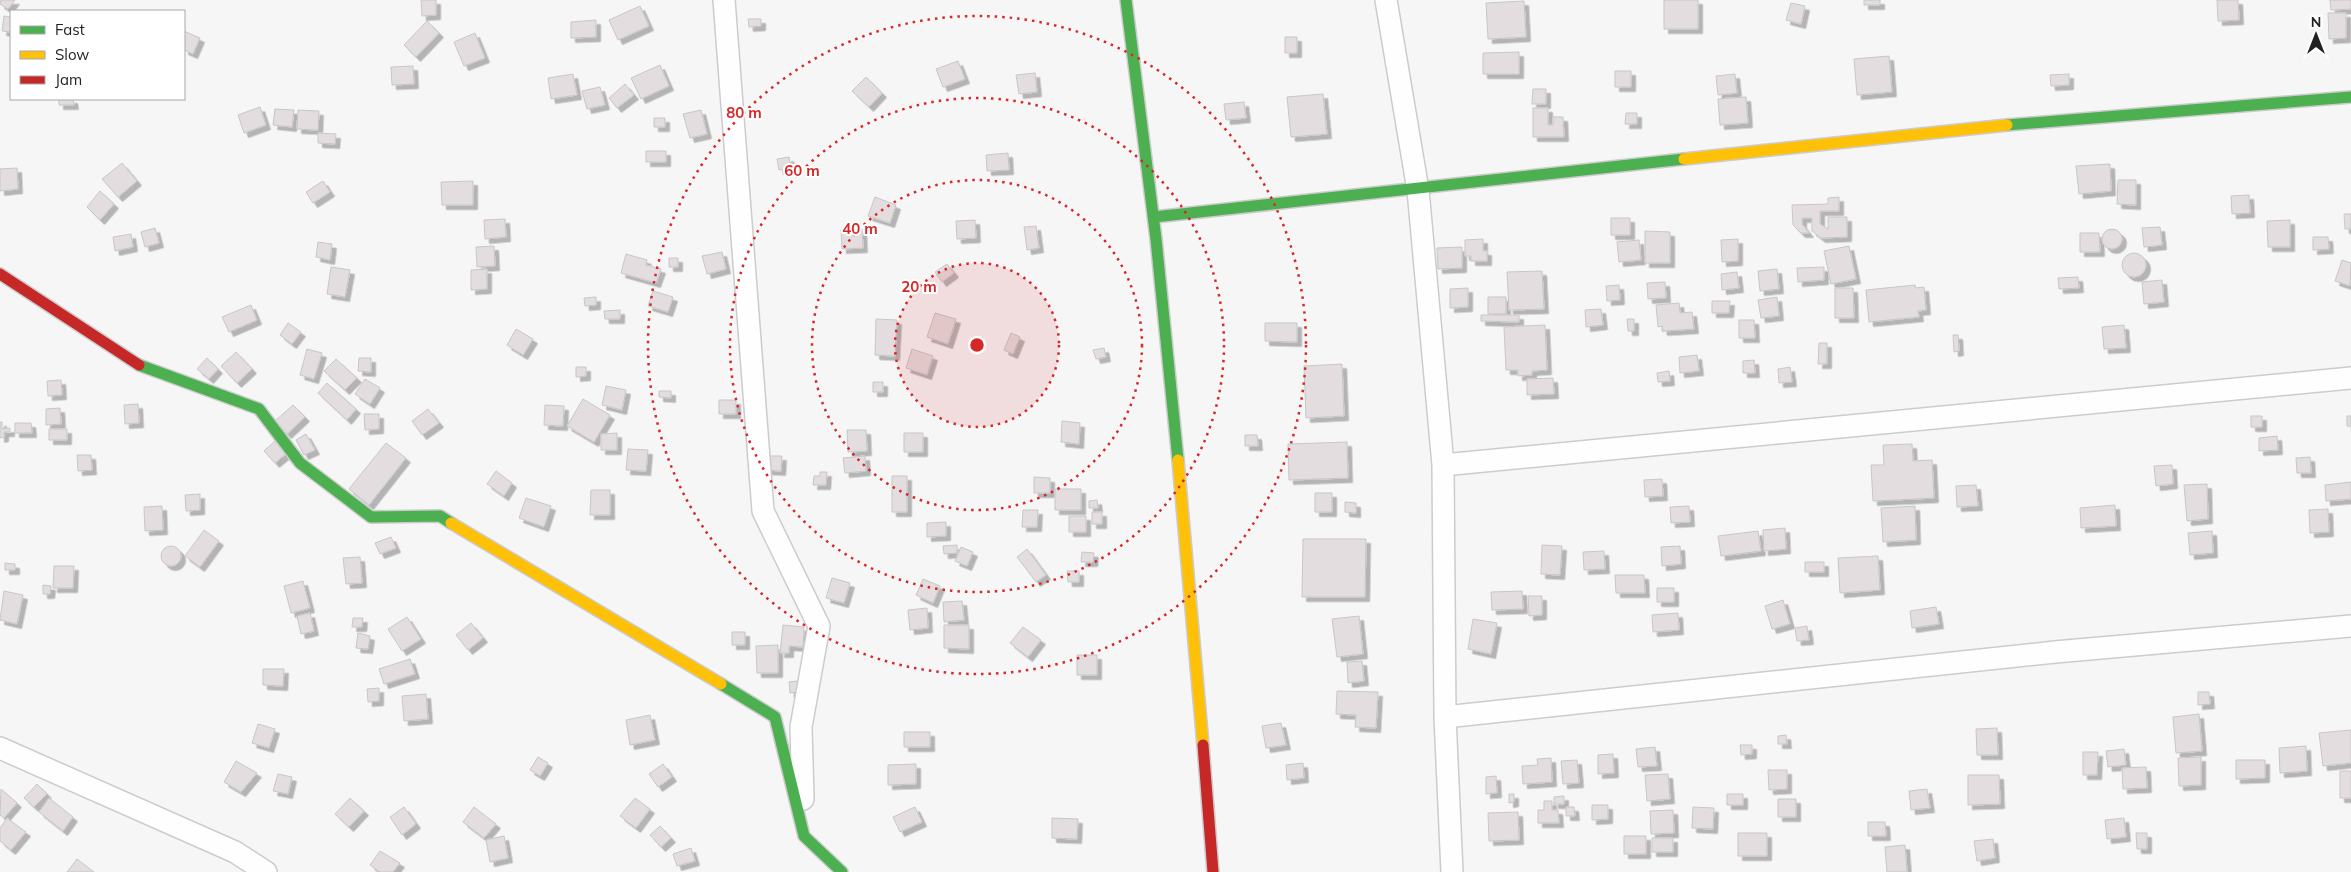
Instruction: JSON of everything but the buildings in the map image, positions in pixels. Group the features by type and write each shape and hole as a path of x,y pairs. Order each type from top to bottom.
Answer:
{"street":[{"path":"724,0 764,512 819,626 801,727 804,836"},
{"path":"1126,0 1154,217 1187,554 1213,872"},
{"path":"1386,0 1418,190 1443,465 1444,717 1452,872"},
{"path":"1154,217 1418,190 1951,130 2351,97"},
{"path":"0,274 144,368 259,409 300,463 371,517 440,516 775,717 804,836 842,872"},
{"path":"1443,465 2351,378"},
{"path":"1444,717 2055,652 2351,626"},
{"path":"0,748 235,852 266,872"}],"traffic: fast":[{"path":"1126,0 1156,239 1178,460"},
{"path":"2007,125 2351,97"},
{"path":"1154,217 1684,159"},
{"path":"139,365 259,409 300,463 371,517 440,516 451,523"},
{"path":"721,684 775,717 804,836 842,872"}],"traffic: slow":[{"path":"1684,159 2007,125"},
{"path":"1178,460 1203,745"},
{"path":"451,523 721,684"}],"traffic: jam":[{"path":"0,274 139,365"},
{"path":"1203,745 1213,872"}]}
